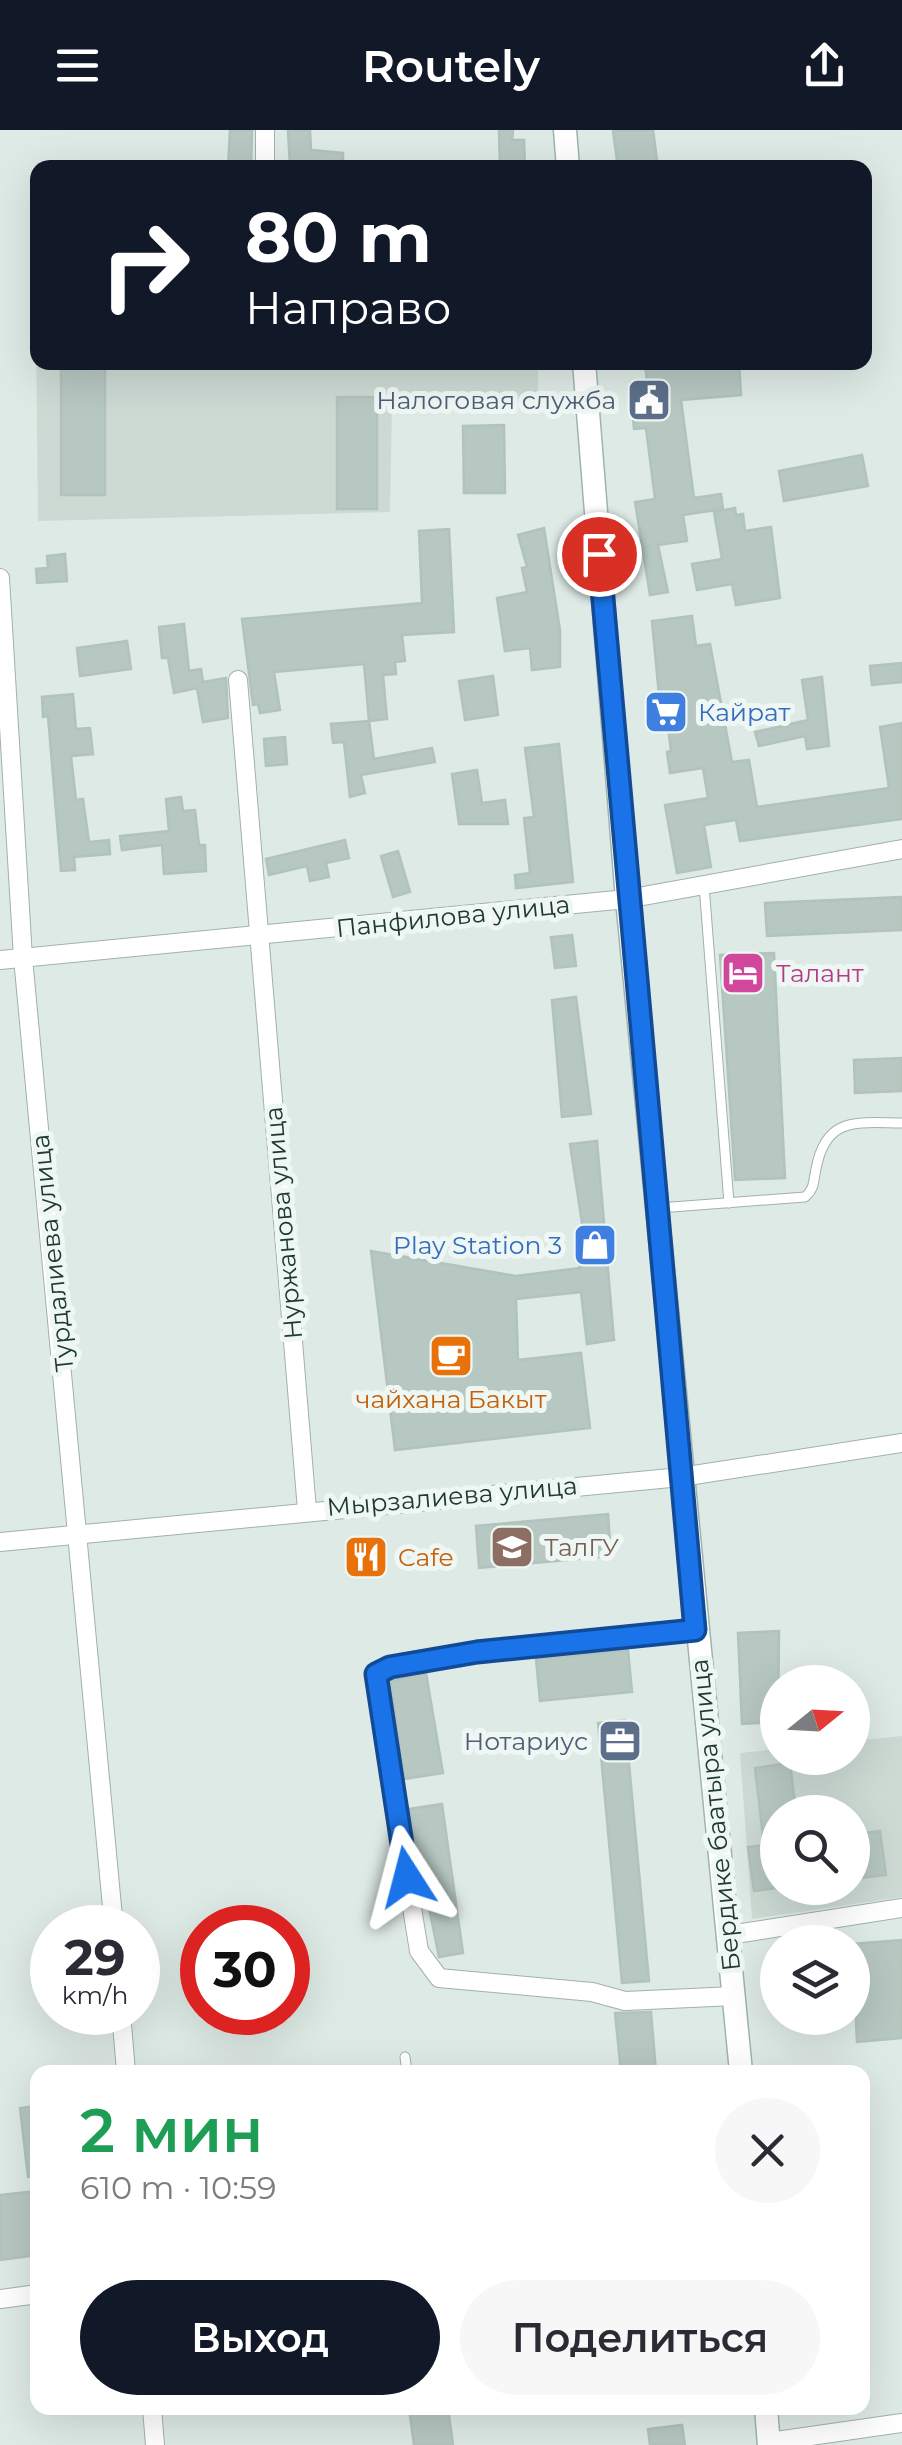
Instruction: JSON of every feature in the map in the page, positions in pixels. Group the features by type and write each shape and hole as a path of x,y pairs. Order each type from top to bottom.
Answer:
{"street":[{"path":"264,160 265,130"},
{"path":"565,130 567,160"},
{"name":"Бердике баатыра улица","path":"585,370 627,899 695,1630 740,2065"},
{"name":"Турдалиева улица","path":"0,578 23,958 112,1905"},
{"name":"Нуржанова улица","path":"238,680 306,1510"},
{"name":"Панфилова улица","path":"0,960 627,899 902,849"},
{"name":"Мырзалиева улица","path":"0,1542 78,1531 682,1477 902,1443"},
{"path":"695,1630 477,1652 390,1667 376,1674 377,1692 419,1951 439,1978 592,1992 625,2001 735,1996"},
{"path":"729,1934 902,1908"},
{"path":"123,2035 125,2065"},
{"path":"0,2298 30,2295"},
{"path":"152,2415 154,2445"},
{"path":"767,2415 769,2444 902,2424"}],"lane":[{"path":"704,885 729,1203"},
{"path":"656,1208 805,1197 814,1189 826,1137 837,1128 853,1123 902,1123"},
{"path":"405,2057 406,2065"}],"shaded area":[{"path":"36,370 538,370 538,403 392,403 390,512 38,521"},
{"path":"902,1736 902,1897 870,1902 870,1795 760,1795 760,1905 847,1905 752,1919 740,1753 760,1751 760,1775 870,1775 870,1739"}],"building":[{"path":"230,130 252,130 251,160 228,160"},
{"path":"288,130 310,130 311,150 343,153 343,160 290,160"},
{"path":"499,130 513,130 512,140 524,140 525,160 500,160"},
{"path":"653,130 657,160 617,160 613,131"},
{"path":"61,370 105,370 105,495 61,495"},
{"path":"646,370 739,370 741,395 681,400 694,498 721,494 723,509 683,515 687,541 658,545 668,592 650,595 635,502 655,499 646,428 634,429 630,386 647,384"},
{"path":"337,397 377,397 377,509 337,509"},
{"path":"504,425 505,493 464,493 463,426"},
{"path":"862,455 868,486 784,501 779,471"},
{"path":"735,508 736,515 743,514 745,531 771,527 780,598 736,605 732,584 697,590 692,564 722,559 714,512"},
{"path":"544,528 560,630 560,667 532,670 530,648 505,651 497,598 527,592 522,568 527,567 518,535"},
{"path":"449,529 454,632 402,635 405,661 395,662 396,674 383,675 387,719 369,721 364,664 274,672 280,710 260,713 258,704 253,705 242,619 422,603 419,531"},
{"path":"65,554 67,581 37,583 36,569 48,568 47,556"},
{"path":"692,616 696,646 710,644 732,762 749,760 757,807 889,788 880,727 902,723 902,819 740,841 736,820 704,825 711,867 677,873 665,805 708,798 703,768 670,773 667,752 671,751 664,694 659,695 652,621"},
{"path":"184,624 189,671 201,669 203,682 226,678 228,718 203,722 197,688 174,693 168,658 162,658 159,627"},
{"path":"127,641 131,669 80,676 77,648"},
{"path":"902,663 902,682 872,685 870,666"},
{"path":"493,676 498,715 465,720 459,681"},
{"path":"822,677 829,746 807,749 805,736 759,746 755,732 808,720 802,680"},
{"path":"73,694 76,729 90,728 93,754 71,756 76,800 83,799 89,842 109,840 110,854 74,857 75,870 61,871 48,716 43,717 42,697"},
{"path":"369,721 374,759 432,748 435,762 361,775 365,793 350,797 344,742 333,743 331,724"},
{"path":"285,737 287,764 266,766 264,739"},
{"path":"559,744 573,882 516,888 515,875 530,873 524,818 534,817 525,748"},
{"path":"477,770 482,803 505,800 508,824 459,824 452,774"},
{"path":"181,797 183,811 195,810 199,845 205,845 206,871 164,874 162,845 122,850 120,836 169,831 166,799"},
{"path":"345,840 349,858 326,863 329,877 310,881 307,866 269,875 266,859"},
{"path":"398,851 410,892 393,897 381,856"},
{"path":"902,897 902,930 767,936 765,903"},
{"path":"572,935 576,966 555,968 551,937"},
{"path":"774,953 785,1178 735,1180 720,955"},
{"path":"576,997 591,1114 562,1117 552,1000"},
{"path":"902,1058 902,1091 855,1093 854,1060"},
{"name":"чайхана Бакыт","path":"597,1141 614,1340 587,1344 581,1292 516,1299 518,1360 581,1353 590,1428 395,1450 371,1251 516,1276 580,1268 576,1237 584,1236 570,1144"},
{"path":"608,1514 611,1556 479,1568 476,1526"},
{"path":"779,1631 779,1665 760,1665 760,1723 742,1724 738,1633"},
{"path":"628,1650 632,1692 540,1701 536,1659"},
{"path":"426,1673 443,1773 404,1779 390,1681"},
{"path":"625,1720 649,1981 622,1983 598,1723"},
{"path":"760,1767 760,1775 791,1775 794,1795 760,1795 760,1811 755,1768"},
{"path":"442,1804 463,1953 439,1957 409,1809"},
{"path":"880,1831 886,1875 870,1877 870,1832"},
{"path":"760,1846 760,1890 754,1891 748,1847"},
{"path":"902,1940 902,2038 857,2042 857,2035 870,2035 870,1943"},
{"path":"651,2012 655,2065 620,2065 615,2013"},
{"path":"30,2107 30,2177 28,2177 20,2108"},
{"path":"30,2192 30,2256 0,2260 0,2195"},
{"path":"410,2415 449,2415 453,2445 414,2445"},
{"path":"682,2425 685,2445 650,2445 648,2429"}],"place":[{"name":"Налоговая служба","path":"649,400"},
{"name":"Кайрат","path":"666,712"},
{"name":"Талант","path":"743,973"},
{"name":"Play Station 3","path":"595,1245"},
{"name":"чайхана Бакыт","path":"451,1356"},
{"name":"ТалГУ","path":"512,1547"},
{"name":"Cafe","path":"366,1557"},
{"name":"Нотариус","path":"620,1741"}],"route":[{"path":"407,1877 376,1674 390,1667 477,1652 695,1630 599,554"}]}
